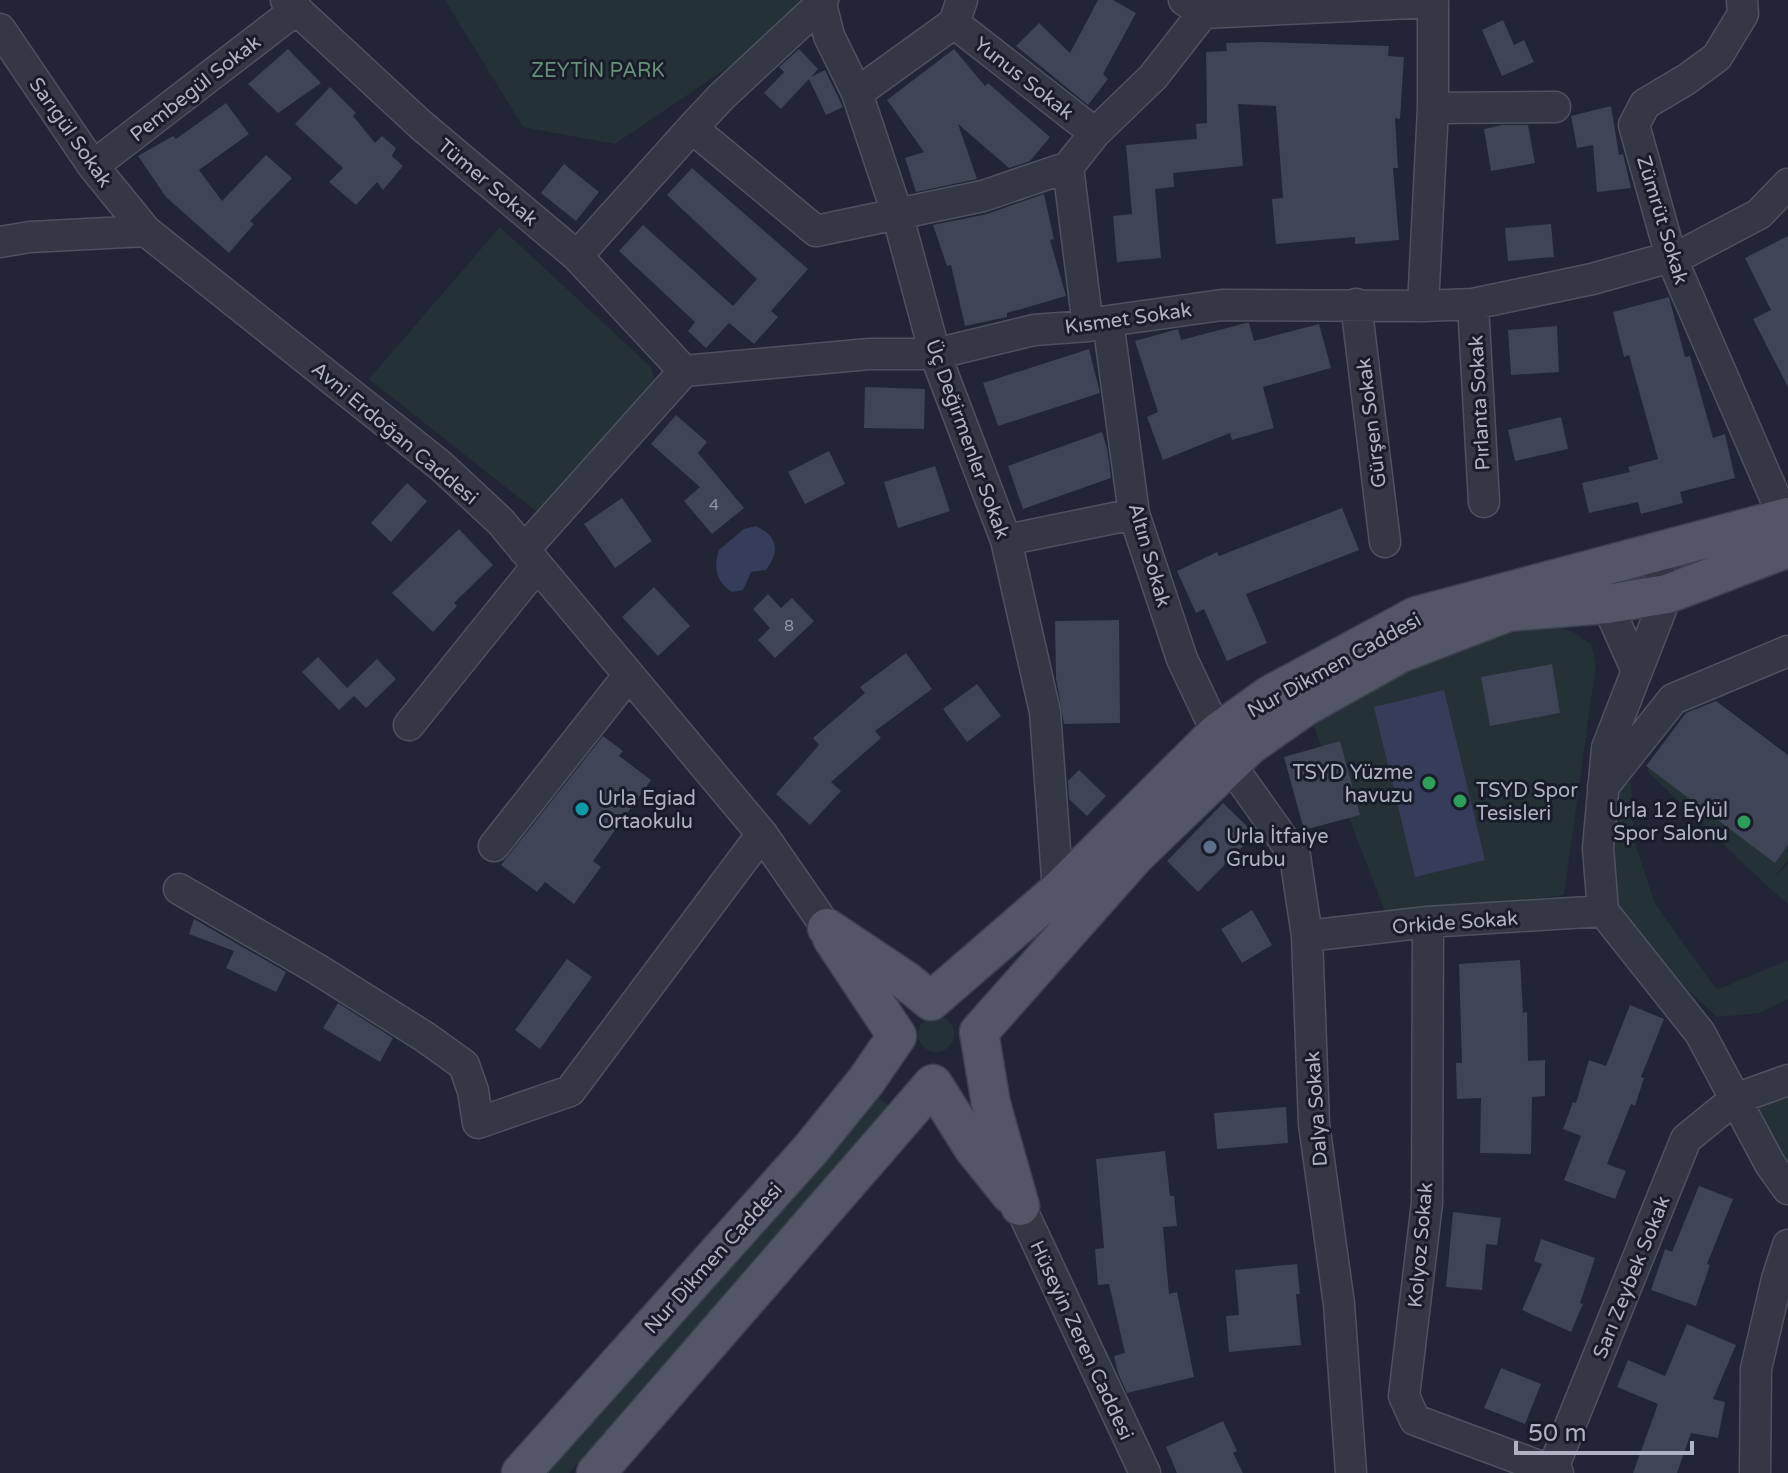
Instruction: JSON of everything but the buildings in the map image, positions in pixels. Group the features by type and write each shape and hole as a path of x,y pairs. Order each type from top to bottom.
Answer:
{"main road":[{"name":"Nur Dikmen Caddesi","path":"1603,586 1652,553 1787,528"},
{"name":"Nur Dikmen Caddesi","path":"979,1032 1136,855 1270,695 1416,616 1603,586 1667,594 1787,528"},
{"name":"Nur Dikmen Caddesi","path":"521,1473 811,1149 866,1081 909,1013 920,1005 934,1001 931,1001 1224,749"},
{"path":"827,928 897,1036 903,1065 919,1080 933,1084 953,1082 970,1070 979,1050 979,1032"},
{"path":"827,928 931,1001 961,1007 972,1017 979,1032 991,1104 1020,1206"},
{"path":"933,1084 974,1149 1020,1206"},
{"path":"596,1473 933,1084"}],"street":[{"name":"Zümrüt Sokak","path":"1742,0 1743,14 1717,57 1645,104 1634,125 1671,257 1787,528"},
{"name":"Üç Değirmenler Sokak","path":"822,2 829,36 857,93 897,213 935,354 1006,540 1045,712 1058,891"},
{"path":"577,256 722,96 822,2"},
{"path":"692,128 816,231 983,196 1068,167 1095,133 1153,77 1194,7 1433,2 1433,108 1423,306"},
{"name":"Pembegül Sokak","path":"93,166 291,5"},
{"name":"Tümer Sokak","path":"291,5 421,125 577,256 684,371"},
{"path":"857,93 958,11"},
{"name":"Yunus Sokak","path":"958,11 1095,133"},
{"name":"Sarıgül Sokak","path":"0,29 93,166 146,231"},
{"path":"1433,108 1555,107"},
{"name":"Altın Sokak","path":"1068,167 1134,514 1182,659 1224,749"},
{"name":"Kısmet Sokak","path":"684,371 869,354 935,354 1034,330 1098,324 1222,305 1473,304 1592,279 1685,253 1759,214 1788,184"},
{"path":"0,242 30,237 146,231"},
{"name":"Avni Erdoğan Caddesi","path":"146,231 441,466 501,522 762,834 827,928"},
{"name":"Gürşen Sokak","path":"1356,304 1385,542"},
{"name":"Pırlanta Sokak","path":"1473,304 1484,502"},
{"path":"409,725 530,558 684,371"},
{"path":"1006,540 1134,514"},
{"path":"1652,553 1667,594 1607,748 1598,848 1603,911 1700,1033 1735,1099 1779,1158 1788,1189"},
{"path":"1603,586 1636,669"},
{"path":"1602,789 1673,699 1788,651"},
{"path":"494,846 629,675"},
{"name":"Dalya Sokak","path":"1224,749 1295,856 1307,936 1314,1124 1339,1304 1351,1473"},
{"path":"179,889 317,969 464,1065 473,1091 478,1123 570,1091 762,834"},
{"name":"Orkide Sokak","path":"1307,936 1428,922 1603,911"},
{"name":"Kolyoz Sokak","path":"1428,922 1427,1203 1404,1396 1415,1420 1553,1472"},
{"name":"Sarı Zeybek Sokak","path":"1553,1472 1686,1139 1735,1099 1788,1080"},
{"name":"Hüseyin Zeren Caddesi","path":"1020,1206 1145,1473"},
{"path":"1755,1473 1756,1369 1788,1245"}],"green space":[{"name":"ZEYTİN PARK","path":"445,0 817,0 821,4 615,144 523,127"},
{"path":"500,227 651,367 657,389 541,515 369,379"},
{"name":"TSYD Spor Tesisleri","path":"1508,612 1573,632 1591,644 1596,664 1564,895 1387,917 1306,706"},
{"name":"Urla 12 Eylül Spor Salonu","path":"1693,707 1788,784 1788,860 1774,877 1788,864 1788,904 1647,771"},
{"path":"1631,782 1634,840 1655,904 1717,990 1788,960 1788,999 1759,1013 1717,1017 1603,911 1602,789"},
{"path":"936,1016 949,1021 954,1034 949,1047 936,1052 923,1047 918,1034 923,1021"},
{"path":"1788,1080 1788,1189 1735,1099"},
{"path":"873,1093 892,1108 569,1473 536,1473"}],"water":[{"path":"756,526 773,540 773,557 766,570 751,572 743,590 732,592 722,584 717,574 719,550 744,529"},
{"name":"TSYD Yüzme havuzu","path":"1444,690 1485,860 1415,877 1374,707"}],"place":[{"name":"TSYD Yüzme havuzu","path":"1429,783"},
{"name":"TSYD Spor Tesisleri","path":"1460,801"},
{"name":"Urla Egiad Ortaokulu","path":"582,809"},
{"name":"Urla 12 Eylül Spor Salonu","path":"1744,822"},
{"name":"Urla İtfaiye Grubu","path":"1210,847"}]}
